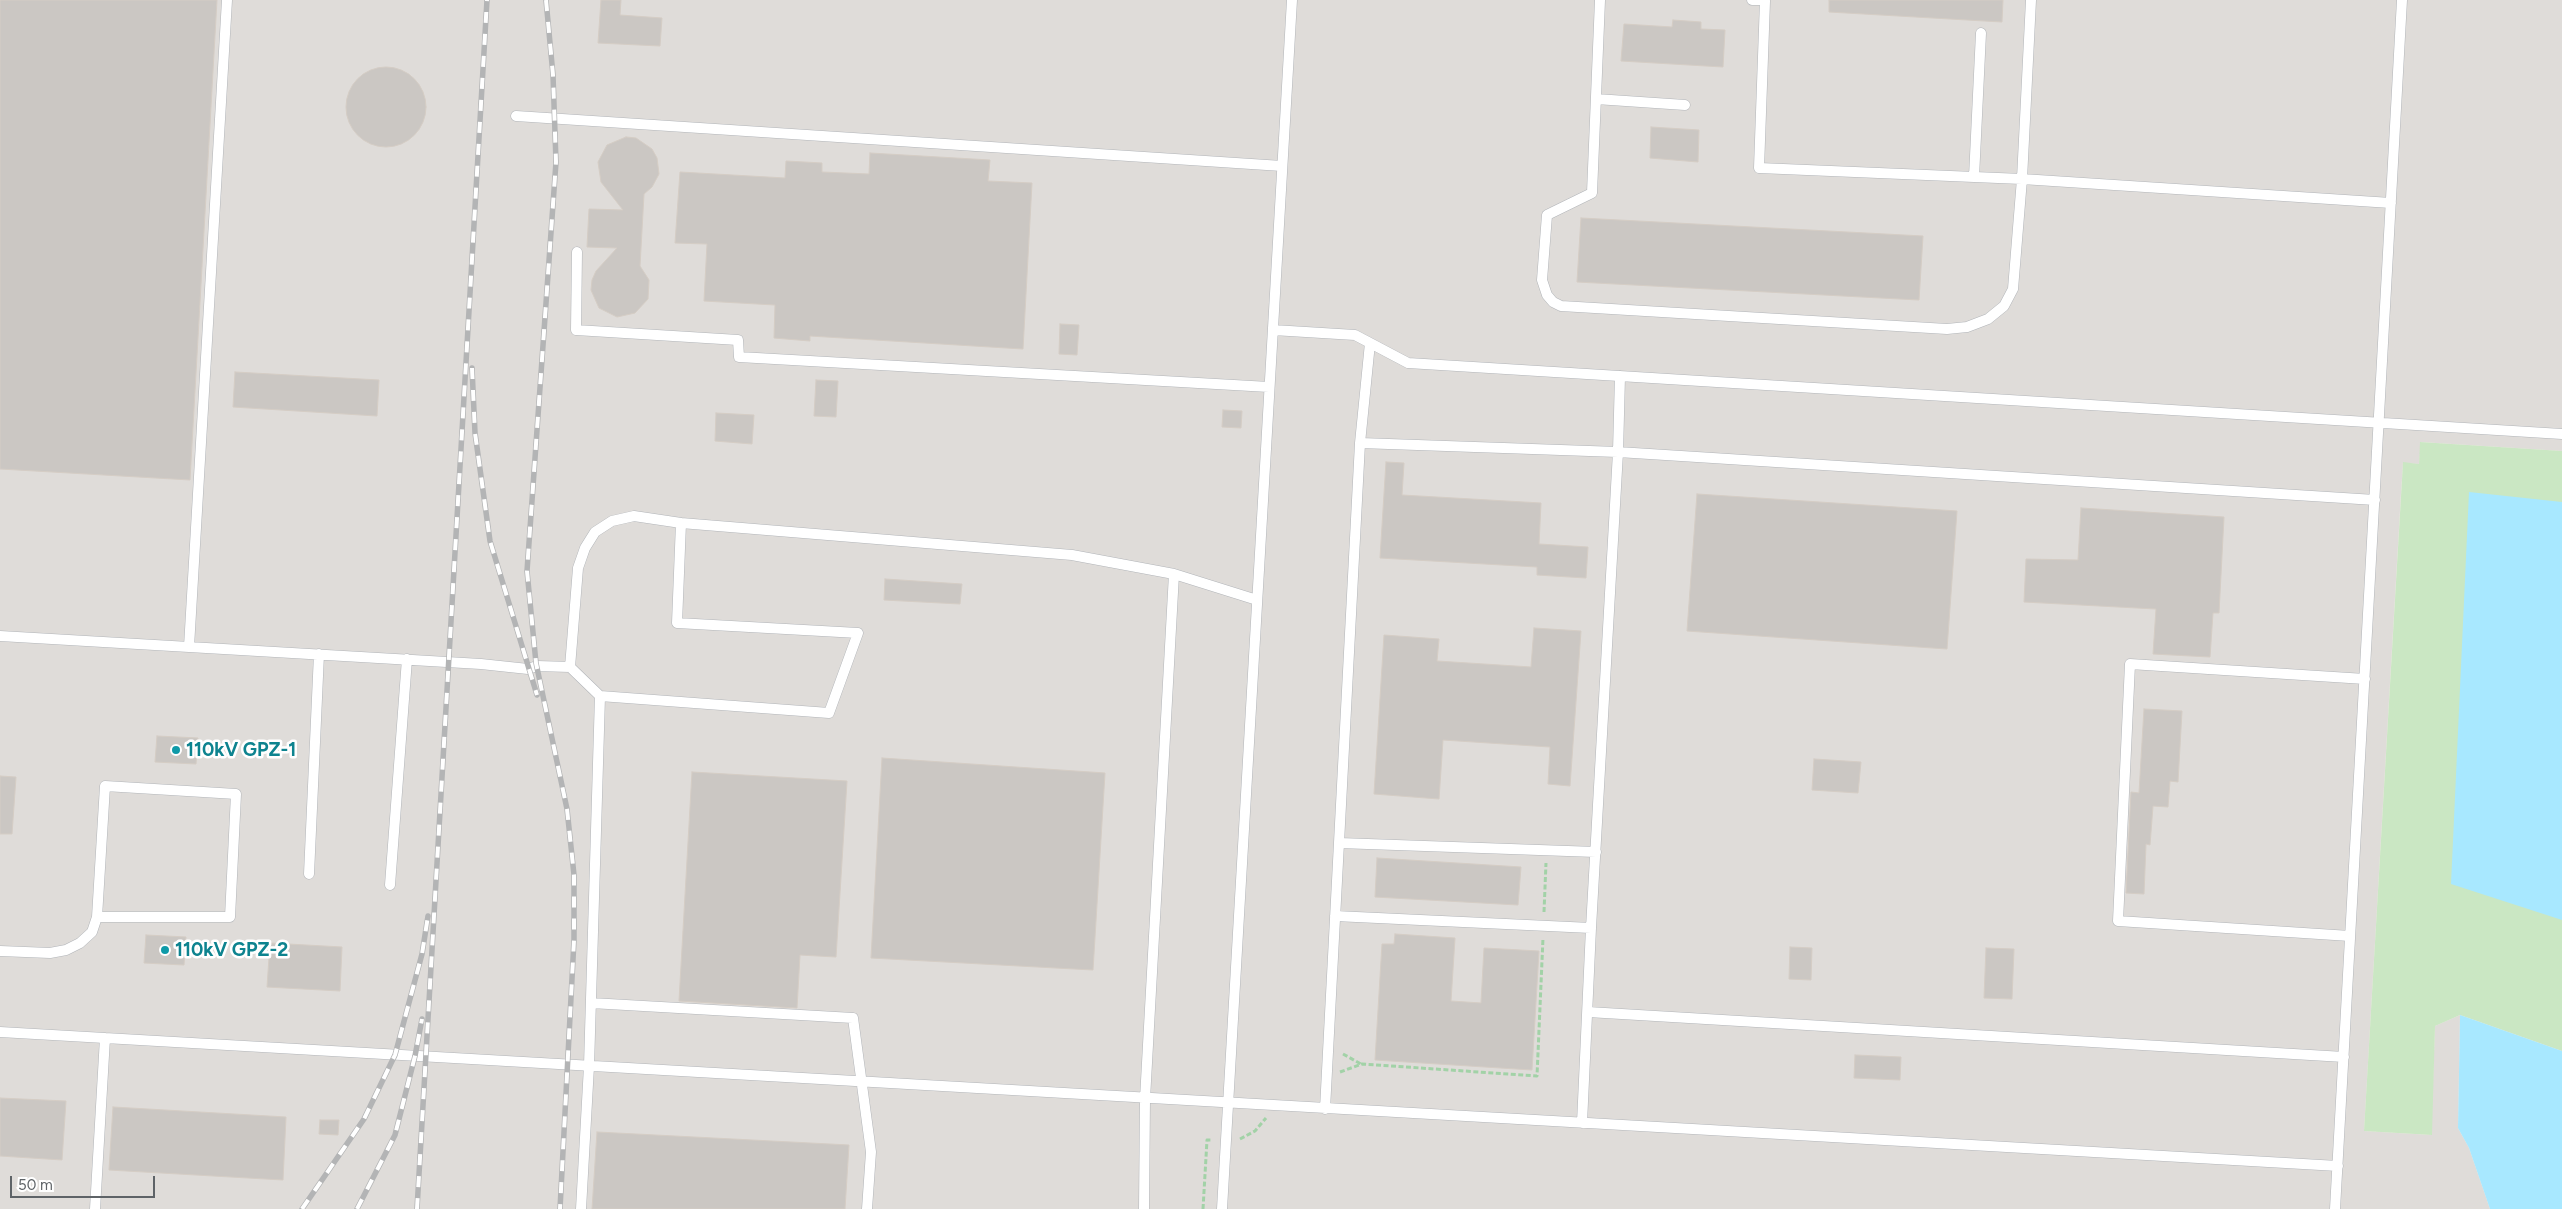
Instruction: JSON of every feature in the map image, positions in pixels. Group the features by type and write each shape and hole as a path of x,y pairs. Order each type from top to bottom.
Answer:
{"lane":[{"path":"189,647 227,0"},
{"path":"1222,1209 1292,0"},
{"path":"1600,0 1592,193 1547,215 1542,280 1547,295 1553,302 1561,306 1947,329 1967,327 1988,319 2004,306 2014,289 2022,179 2031,0"},
{"path":"1752,0 1765,0 1759,168 2022,179 2391,202"},
{"path":"2335,1209 2402,0"},
{"path":"1974,177 1981,33"},
{"path":"1596,99 1685,105"},
{"path":"516,116 1282,166"},
{"path":"577,252 576,330 738,340 739,357 1269,387"},
{"path":"1272,330 1355,335 1408,363 2562,434"},
{"path":"1325,1109 1360,443 1370,343"},
{"path":"1582,1124 1618,452 1620,376"},
{"path":"1360,443 1618,452 2375,500"},
{"path":"570,667 578,568 585,548 595,532 612,521 634,516 681,523 1072,555 1174,574 1257,600"},
{"path":"0,636 319,654 528,669 536,666 570,667 600,696 829,713 858,633 677,623 681,523"},
{"path":"1144,1209 1145,1098 1174,574"},
{"path":"308,874 319,654"},
{"path":"390,885 407,660"},
{"path":"2350,936 2118,921 2130,664 2365,679"},
{"path":"581,1209 589,1066 600,696"},
{"path":"0,951 50,953 66,950 80,943 92,932 97,917 104,786 236,794 230,917 97,917"},
{"path":"1339,843 1596,852"},
{"path":"1335,916 1591,928"},
{"path":"591,1003 853,1018 871,1152 867,1209"},
{"path":"1588,1012 2344,1057"},
{"path":"0,1032 1228,1104 2338,1166"},
{"path":"94,1209 105,1038"}],"path":[{"path":"1328,1047 1362,1064 1537,1076 1547,850"},
{"path":"1327,1077 1362,1064"},
{"path":"1203,1209 1207,1140 1226,1141 1242,1138 1255,1131 1265,1120 1268,1106"}],"shaded area":[{"path":"0,0 2562,0 2562,451 2421,442 2419,464 2403,463 2401,493 2364,1131 2431,1135 2435,1026 2460,1015 2458,1128 2469,1148 2490,1209 0,1209"}],"green space":[{"path":"2420,442 2562,451 2562,1051 2460,1015 2435,1026 2432,1135 2364,1131 2403,462 2419,464"}],"water":[{"path":"2469,492 2562,502 2562,920 2451,884"},
{"path":"2460,1015 2562,1051 2562,1209 2490,1209 2469,1148 2458,1128"}],"building":[{"path":"0,0 217,0 190,480 0,469"},
{"path":"601,0 621,0 620,15 662,18 660,46 598,43"},
{"path":"1829,0 2003,0 2002,22 1829,12"},
{"path":"1673,20 1701,22 1701,29 1725,30 1723,67 1621,61 1624,24 1672,27"},
{"path":"386,67 401,70 414,79 423,92 426,107 423,122 414,135 401,144 386,147 371,144 358,135 349,122 346,107 349,92 358,79 371,70"},
{"path":"1651,127 1699,130 1698,162 1650,158"},
{"path":"626,137 636,138 652,149 657,158 659,174 652,187 644,194 640,266 649,280 648,299 635,313 617,317 599,308 591,290 592,280 596,271 617,248 587,247 589,209 623,210 601,182 598,162 607,145"},
{"path":"870,153 990,160 988,181 1032,183 1023,349 810,336 810,341 774,338 775,305 704,301 707,244 675,243 680,172 785,178 786,161 822,163 822,172 869,174"},
{"path":"1581,218 1923,236 1919,300 1577,282"},
{"path":"1060,324 1079,325 1077,355 1059,354"},
{"path":"235,372 379,380 377,416 233,407"},
{"path":"816,380 838,381 836,417 814,416"},
{"path":"1223,410 1242,411 1241,428 1222,427"},
{"path":"716,413 754,415 752,444 715,441"},
{"path":"1386,462 1404,463 1402,495 1541,503 1539,544 1588,547 1586,578 1537,575 1537,567 1380,558"},
{"path":"1697,494 1957,511 1947,649 1687,631"},
{"path":"2081,508 2224,517 2219,613 2213,613 2210,657 2153,654 2156,609 2024,602 2026,559 2078,560"},
{"path":"885,579 962,584 960,604 884,600"},
{"path":"1534,628 1581,631 1570,786 1548,784 1550,747 1443,740 1439,799 1374,794 1384,635 1439,639 1437,661 1531,667"},
{"path":"2144,709 2182,711 2178,782 2170,781 2168,807 2153,806 2150,845 2146,844 2144,894 2126,893 2131,792 2139,793"},
{"name":"110kV GPZ-1","path":"157,736 198,738 196,764 155,762"},
{"path":"882,758 1105,773 1093,970 871,958"},
{"path":"1814,759 1861,762 1858,793 1812,790"},
{"path":"692,772 847,781 836,957 800,955 797,1008 679,1001"},
{"path":"0,776 16,777 12,834 0,834"},
{"path":"1377,858 1521,867 1518,905 1375,897"},
{"path":"1395,934 1455,938 1451,1001 1481,1003 1484,948 1539,951 1532,1070 1375,1060 1382,944 1394,944"},
{"name":"110kV GPZ-2","path":"146,935 186,937 184,965 144,963"},
{"path":"270,943 342,947 340,991 267,987"},
{"path":"1790,947 1812,948 1811,980 1789,979"},
{"path":"1986,948 2014,949 2012,999 1984,998"},
{"path":"1855,1055 1901,1057 1900,1080 1854,1078"},
{"path":"0,1098 66,1101 62,1160 0,1156"},
{"path":"113,1107 286,1117 283,1180 109,1170"},
{"path":"320,1120 339,1120 338,1135 319,1134"},
{"path":"597,1132 849,1145 845,1209 592,1209"}],"railway":[{"path":"417,1209 487,0"},
{"path":"546,0 553,75 556,162 527,571 536,663 567,809 574,875 574,940 560,1209"},
{"path":"472,368 475,433 490,541 537,695"},
{"path":"302,1209 364,1119 395,1055 422,954 428,916"},
{"path":"357,1209 395,1135 415,1056 422,1019"}],"place":[{"name":"110kV GPZ-1","path":"176,750"},
{"name":"110kV GPZ-2","path":"165,950"}]}
